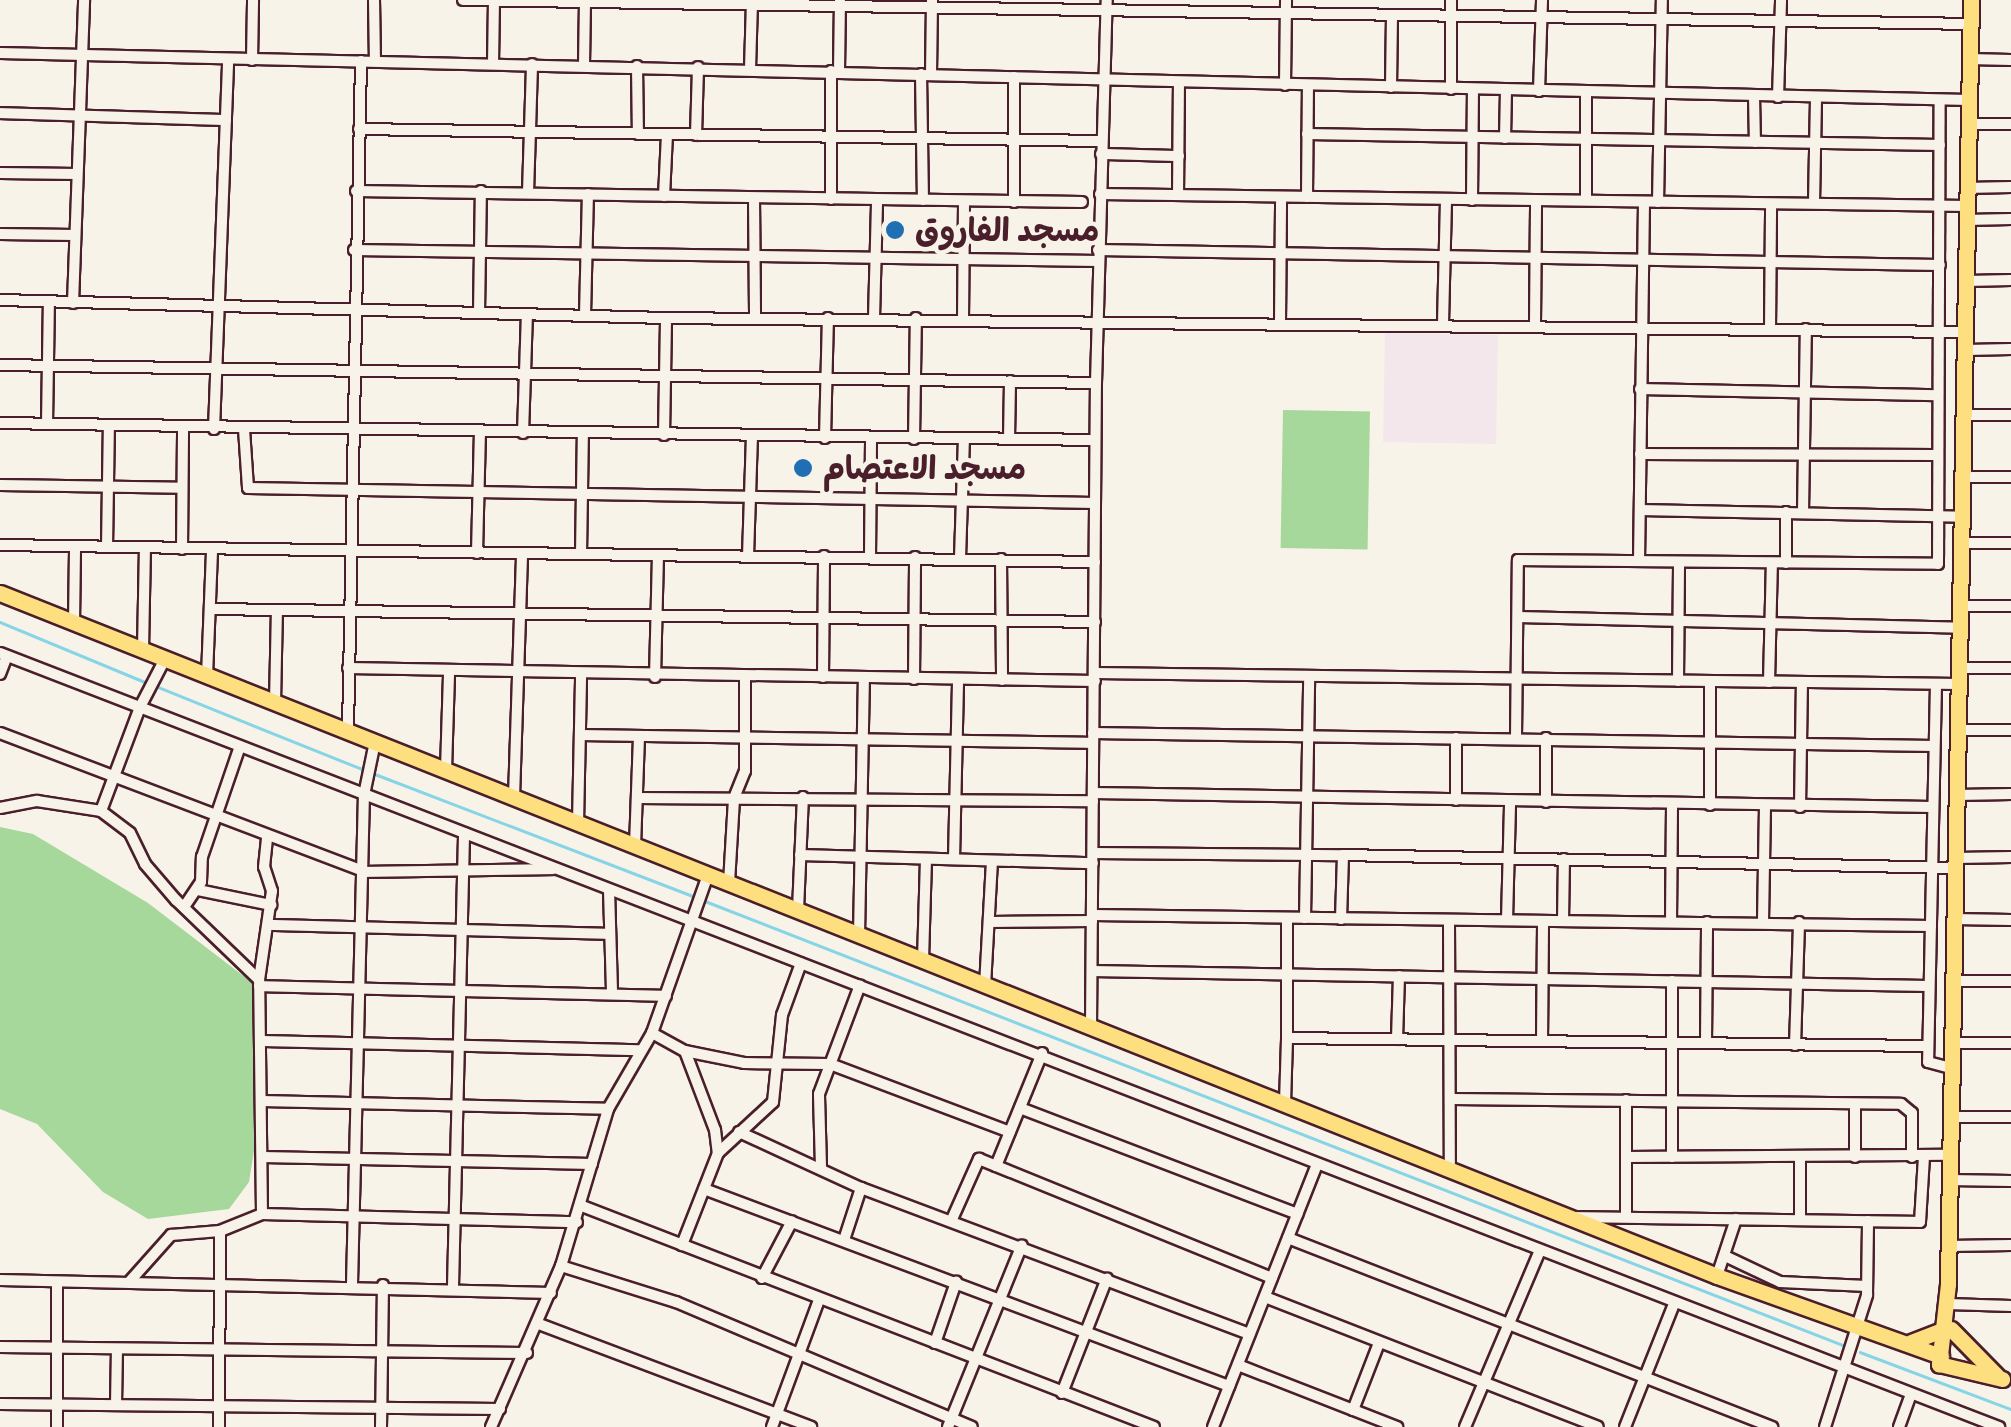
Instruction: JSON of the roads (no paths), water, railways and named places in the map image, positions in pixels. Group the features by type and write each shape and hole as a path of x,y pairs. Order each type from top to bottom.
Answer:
{"main road":[{"path":"1946,1362 1971,0"},
{"path":"0,593 1718,1276 2004,1380"},
{"path":"1911,1342 1948,1321"},
{"path":"1948,1321 2004,1380"},
{"path":"1891,1338 1911,1342 1946,1362"}],"street":[{"path":"72,303 84,0"},
{"path":"252,60 253,0"},
{"path":"374,0 375,61"},
{"path":"464,0 1106,5 1286,14 1970,24"},
{"path":"493,64 494,0"},
{"path":"1285,85 1286,0"},
{"path":"1451,0 1451,89"},
{"path":"1539,91 1542,0"},
{"path":"1658,202 1662,0"},
{"path":"1778,97 1782,0"},
{"path":"584,65 585,1"},
{"path":"750,69 752,2"},
{"path":"831,199 829,137 840,3"},
{"path":"922,200 922,138 932,4"},
{"path":"1091,1027 1095,440 1106,5"},
{"path":"1391,88 1392,16"},
{"path":"0,54 698,67 1308,86 1968,100"},
{"path":"214,429 215,306 228,60"},
{"path":"1970,60 2011,60"},
{"path":"348,731 352,308 362,61"},
{"path":"528,192 532,64"},
{"path":"637,66 638,134"},
{"path":"696,135 698,67"},
{"path":"1014,77 1014,202"},
{"path":"1178,194 1179,82"},
{"path":"1307,197 1308,86"},
{"path":"1472,200 1473,90"},
{"path":"1505,138 1506,90"},
{"path":"1586,92 1586,200"},
{"path":"1754,96 1755,142"},
{"path":"1814,203 1816,98"},
{"path":"1516,738 1518,560 1936,566 1940,100"},
{"path":"0,114 226,120"},
{"path":"1968,124 2011,124"},
{"path":"359,129 1101,141"},
{"path":"1307,134 1940,145"},
{"path":"664,196 667,135"},
{"path":"1100,154 1179,156"},
{"path":"0,173 77,174"},
{"path":"1966,188 2011,187"},
{"path":"356,190 1082,202"},
{"path":"479,313 481,192"},
{"path":"586,315 588,194"},
{"path":"1100,194 1940,206 2011,219"},
{"path":"1280,322 1281,197"},
{"path":"754,198 755,317"},
{"path":"874,318 878,200"},
{"path":"1443,323 1446,200"},
{"path":"1535,324 1536,201"},
{"path":"963,319 964,202"},
{"path":"1639,561 1644,202"},
{"path":"1770,328 1771,204"},
{"path":"0,234 74,235"},
{"path":"354,250 963,260 1281,255 1940,265"},
{"path":"1967,281 2011,280"},
{"path":"0,300 666,318 1641,325 1966,332"},
{"path":"48,424 49,302"},
{"path":"524,433 527,315"},
{"path":"664,435 666,318"},
{"path":"825,438 828,318"},
{"path":"914,439 916,318"},
{"path":"1804,512 1806,329"},
{"path":"1966,350 2011,349"},
{"path":"0,365 1096,383"},
{"path":"1009,439 1010,381"},
{"path":"1640,390 1938,394"},
{"path":"1965,415 2011,415"},
{"path":"0,423 244,430 1095,440"},
{"path":"107,547 109,425"},
{"path":"182,549 183,428"},
{"path":"244,430 245,487 1095,503"},
{"path":"476,553 480,432"},
{"path":"580,554 584,433"},
{"path":"748,556 752,437"},
{"path":"870,557 871,438"},
{"path":"960,558 964,439"},
{"path":"1640,454 1937,455"},
{"path":"1964,477 2011,477"},
{"path":"0,484 182,488"},
{"path":"1640,510 1963,517"},
{"path":"1786,512 1786,563"},
{"path":"1963,543 2011,543"},
{"path":"0,545 1095,562"},
{"path":"74,622 75,547"},
{"path":"143,650 145,548"},
{"path":"208,676 212,550"},
{"path":"514,798 522,554"},
{"path":"655,677 658,556"},
{"path":"822,677 824,556"},
{"path":"914,679 915,557"},
{"path":"1001,560 1002,680"},
{"path":"1678,681 1679,562"},
{"path":"1768,682 1772,563"},
{"path":"1962,606 2011,606"},
{"path":"211,609 1095,622"},
{"path":"275,702 277,610"},
{"path":"1518,617 1962,628"},
{"path":"0,674 3,655 690,922 1042,1053 1539,1253 2000,1427"},
{"path":"102,811 140,707 165,659"},
{"path":"348,668 745,680 1309,677 1936,684 1959,676 2011,668"},
{"path":"446,770 449,672"},
{"path":"578,823 581,674"},
{"path":"1305,918 1309,677"},
{"path":"860,934 864,678"},
{"path":"954,859 958,679"},
{"path":"730,883 734,798 744,782 745,680"},
{"path":"1710,682 1710,804"},
{"path":"1800,807 1802,683"},
{"path":"1936,684 1928,1046 1930,1066 1950,1068"},
{"path":"1958,730 2011,730"},
{"path":"0,733 365,872 463,874 558,869"},
{"path":"580,735 956,741 1546,738 1934,746"},
{"path":"635,846 639,737"},
{"path":"1456,738 1456,800"},
{"path":"1546,738 1546,802"},
{"path":"352,1284 362,1042 364,795 375,742"},
{"path":"184,907 198,890 216,817 240,746"},
{"path":"1957,795 2011,794"},
{"path":"798,910 803,797"},
{"path":"637,798 1093,797 1932,807"},
{"path":"0,808 38,800 102,811 130,833 145,864 259,983 666,996"},
{"path":"1507,920 1510,802"},
{"path":"1671,921 1672,804"},
{"path":"1763,921 1765,806"},
{"path":"453,1286 460,1161 464,833"},
{"path":"262,1214 263,1041 259,983 272,905 267,837"},
{"path":"800,856 992,860 1306,854 1932,867 2011,857"},
{"path":"1341,918 1343,855"},
{"path":"923,960 926,859"},
{"path":"985,986 992,860"},
{"path":"1563,921 1564,860"},
{"path":"491,1427 527,1353 561,1266 582,1206 608,1108 652,1033 708,874"},
{"path":"198,890 272,905"},
{"path":"608,890 612,992"},
{"path":"1284,1103 1287,918"},
{"path":"990,922 1341,918 1931,926"},
{"path":"1954,919 2011,920"},
{"path":"1542,1041 1543,920"},
{"path":"1449,921 1450,1170"},
{"path":"1706,1044 1707,922"},
{"path":"1795,1044 1799,922"},
{"path":"270,925 609,934"},
{"path":"682,1245 718,1153 773,1102 782,1015 801,963"},
{"path":"1092,971 1928,986"},
{"path":"1397,1039 1399,976"},
{"path":"1672,981 1672,1158"},
{"path":"1952,981 2011,981"},
{"path":"821,1167 819,1099 860,985"},
{"path":"652,1033 685,1051 777,1064 830,1064 1010,1132"},
{"path":"1287,1038 1928,1046"},
{"path":"263,1041 639,1050"},
{"path":"1950,1043 2011,1043"},
{"path":"685,1051 718,1153"},
{"path":"996,1166 1042,1053"},
{"path":"1452,1098 1910,1108 1923,1221 1568,1217"},
{"path":"262,1100 608,1108"},
{"path":"1626,1100 1626,1216"},
{"path":"1855,1104 1855,1157"},
{"path":"1020,1108 1297,1214"},
{"path":"1950,1117 2011,1117"},
{"path":"739,1132 861,1188 953,1217 1250,1334"},
{"path":"1800,1156 1800,1220"},
{"path":"1627,1157 1950,1156"},
{"path":"263,1158 592,1164"},
{"path":"953,1217 976,1160 1272,1278"},
{"path":"1213,1427 1317,1164"},
{"path":"1949,1180 2011,1180"},
{"path":"844,1240 861,1188"},
{"path":"704,1189 1229,1386"},
{"path":"582,1206 1154,1427"},
{"path":"130,1281 171,1235 220,1231 262,1214 577,1222"},
{"path":"1718,1276 1736,1219"},
{"path":"762,1278 792,1220"},
{"path":"1825,1427 1846,1370 1868,1286 1868,1221"},
{"path":"219,1427 220,1231"},
{"path":"1288,1238 1772,1427"},
{"path":"950,1423 1022,1245"},
{"path":"1949,1246 2011,1245"},
{"path":"1464,1427 1539,1253"},
{"path":"1725,1256 1780,1282 1868,1286"},
{"path":"561,1266 670,1300 950,1423 972,1427"},
{"path":"1062,1393 1107,1278"},
{"path":"0,1280 453,1286 551,1293"},
{"path":"57,1282 57,1427"},
{"path":"934,1342 956,1282"},
{"path":"380,1427 382,1285"},
{"path":"1265,1297 1598,1427"},
{"path":"772,1427 820,1300"},
{"path":"1625,1427 1674,1304"},
{"path":"1948,1321 2011,1306"},
{"path":"539,1324 811,1427"},
{"path":"1353,1410 1379,1343"},
{"path":"0,1348 527,1353"},
{"path":"116,1405 117,1348"},
{"path":"1238,1364 1394,1426"},
{"path":"1898,1427 1910,1394"},
{"path":"0,1404 500,1409"}],"waterway":[{"path":"0,622 145,682"},
{"path":"158,687 362,769"},
{"path":"375,774 692,896"},
{"path":"705,901 1845,1346"},
{"path":"1860,1352 2011,1409"}],"place":[{"name":"مسجد الفاروق","path":"895,230"},
{"name":"مسجد الاعتصام","path":"803,468"}]}
